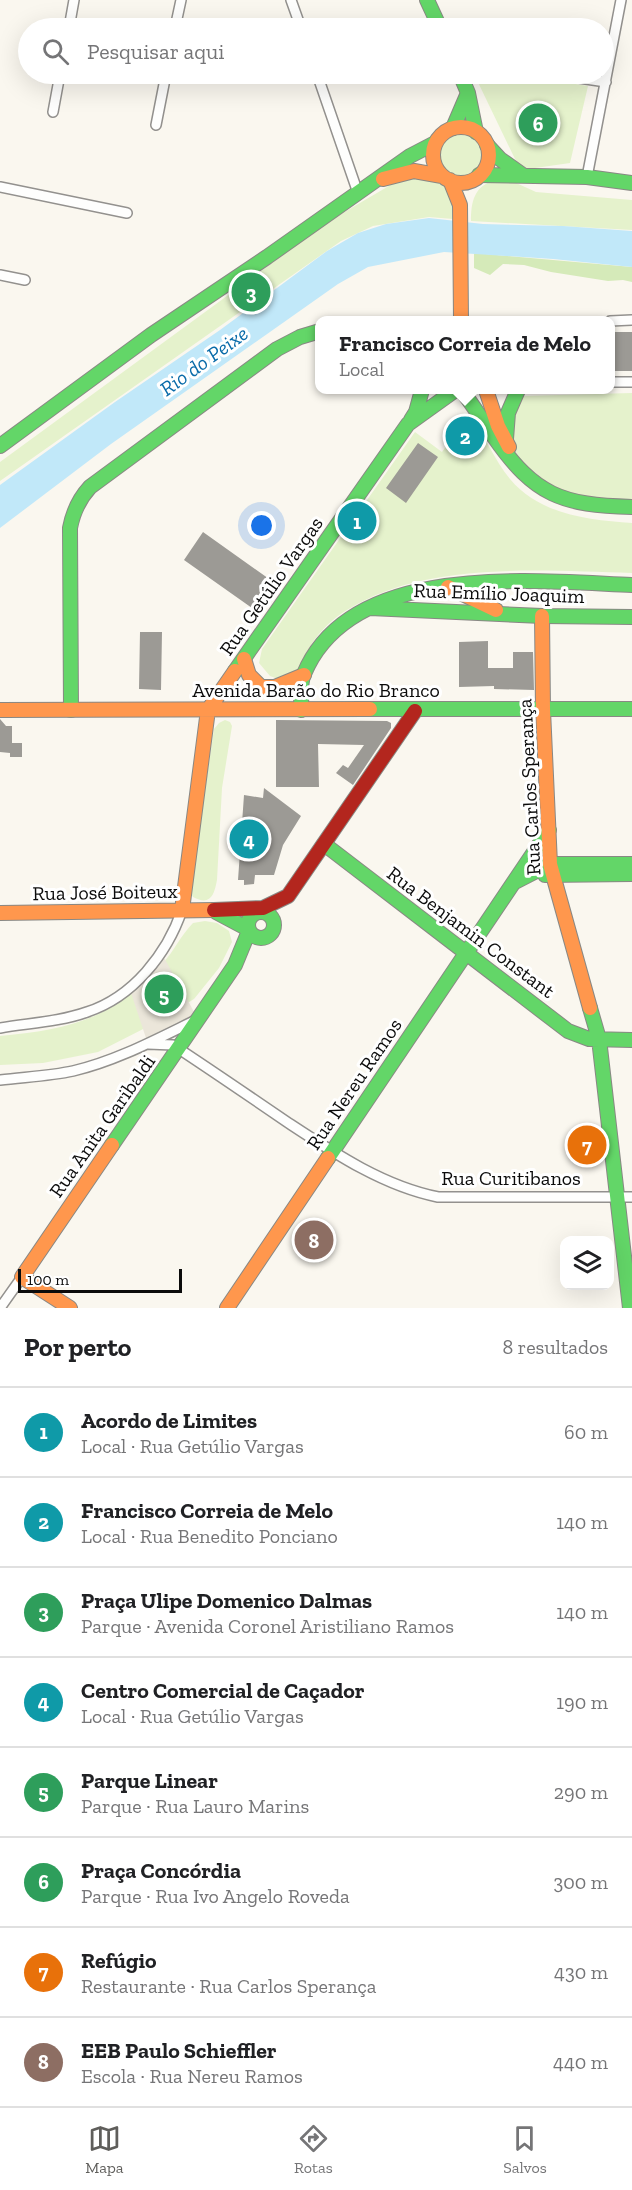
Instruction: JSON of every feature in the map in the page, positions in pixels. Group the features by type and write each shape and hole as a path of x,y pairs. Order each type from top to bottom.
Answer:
{"main road":[{"path":"427,0 435,18"},
{"path":"464,84 476,132 500,159 524,176"},
{"path":"453,128 468,93"},
{"path":"0,446 151,335 410,156 435,143 453,128 461,127 476,132"},
{"path":"435,143 433,160 446,178 460,210 461,316"},
{"path":"460,210 475,178 488,161 487,145"},
{"path":"375,181 414,171 456,182 475,178 524,176 586,177 632,183"},
{"path":"71,710 70,528 77,503 90,487 277,348 315,332"},
{"path":"408,424 416,412 421,394"},
{"name":"Rua Getúlio Vargas","path":"182,910 208,710 408,424 453,394"},
{"path":"463,394 521,474 553,496 588,505 632,507"},
{"path":"487,394 514,463"},
{"path":"507,441 506,424 516,394"},
{"path":"301,710 304,675 328,637 347,618 391,597 444,585 512,583 632,585"},
{"path":"444,585 500,613"},
{"name":"Rua Emílio Joaquim","path":"364,608 542,616 632,617"},
{"name":"Rua Carlos Sperança","path":"542,616 543,710 551,869 599,1039 630,1308"},
{"path":"244,659 249,675 261,687 275,687 304,675"},
{"name":"Avenida Barão do Rio Branco","path":"0,710 632,709"},
{"path":"259,911 268,914 275,925 272,933 264,938 256,938 249,930 250,918 259,911 288,896 415,711"},
{"path":"514,882 549,830"},
{"name":"Rua Benjamin Constant","path":"324,844 568,1031 589,1039 632,1040"},
{"path":"551,869 632,864"},
{"path":"551,869 632,874"},
{"name":"Rua Nereu Ramos","path":"227,1308 514,882 551,869"},
{"name":"Rua José Boiteux","path":"0,913 246,909 259,911"},
{"name":"Rua José Boiteux","path":"211,910 249,930"},
{"name":"Rua Anita Garibaldi","path":"22,1277 235,965 249,930"},
{"name":"Rua Anita Garibaldi","path":"235,965 264,938"},
{"path":"22,1277 70,1308"}],"street":[{"path":"71,18 74,0"},
{"path":"177,18 181,0"},
{"path":"291,0 297,18"},
{"path":"614,38 621,0"},
{"path":"52,112 58,84"},
{"path":"156,125 164,84"},
{"path":"320,84 358,193"},
{"path":"586,177 606,84"},
{"path":"0,187 127,213"},
{"path":"0,275 25,280"},
{"path":"615,321 632,320"},
{"path":"615,382 632,382"},
{"path":"0,1028 89,1012 112,1000 147,972 162,954 175,931 182,910"},
{"path":"0,1080 71,1072 91,1067 148,1044 198,1019"},
{"path":"148,1044 162,1043 179,1049"},
{"name":"Rua Curitibanos","path":"179,1049 332,1152 410,1190 438,1197 632,1197"},
{"name":"Rua Anita Garibaldi","path":"0,1308 22,1277"}],"green space":[{"path":"479,84 588,86 570,163 528,169 521,167"},
{"path":"463,133 479,140 486,156 479,172 463,179 447,172 440,156 447,140"},
{"path":"415,176 434,180 449,191 455,203 453,219 429,217 373,226 341,241 0,481 0,462 331,220 399,180"},
{"path":"495,180 514,182 536,192 632,200 632,230 471,221 475,196 482,186"},
{"path":"474,253 632,267 632,282 608,281 551,272 524,265 503,264 490,275 474,268"},
{"path":"632,393 632,500 596,500 552,492 520,464 511,448 512,417 518,401 523,396"},
{"path":"470,411 504,472 522,491 536,501 550,508 582,517 632,523 632,573 485,572 412,583 378,594 342,613 318,635 296,671 278,679 270,676 259,663 262,649 415,432 442,452"},
{"path":"225,720 232,726 222,788 217,880 213,895 207,900 199,900 190,892 214,729"},
{"path":"205,921 217,923 229,931 232,942 219,968 194,999 155,1023 98,1052 43,1063 0,1065 0,1036 70,1025 108,1009 145,982 167,958 193,923"}],"shaded area":[{"path":"162,954 198,1019 148,1044 129,987"}],"water":[{"name":"Rio do Peixe","path":"429,218 483,224 632,231 632,267 444,252 368,267 338,284 111,444 0,528 0,485 220,330 327,251 358,233 386,224"}],"building":[{"path":"615,332 632,332 632,371 615,371"},
{"path":"418,443 438,457 406,503 386,488"},
{"path":"203,532 272,581 267,587 272,591 262,606 257,602 252,608 184,560"},
{"path":"140,632 162,632 161,690 139,689"},
{"path":"488,641 488,668 513,668 513,652 533,652 534,690 494,689 494,686 459,687 459,642"},
{"path":"0,719 6,726 12,726 12,743 22,743 22,757 10,757 10,753 0,752"},
{"path":"276,720 387,721 391,723 391,728 353,785 336,773 343,765 348,768 364,745 318,744 319,787 276,787"},
{"path":"264,788 301,816 283,845 274,875 255,875 254,884 244,885 244,880 238,880 244,795 263,798"},
{"path":"601,1139 603,1149 571,1151 571,1141"}],"traffic: fast":[{"path":"427,0 435,18"},
{"path":"464,84 476,132"},
{"path":"453,128 468,93"},
{"path":"0,446 151,335 410,156 435,143"},
{"path":"487,145 500,159 524,176"},
{"path":"479,175 587,177 632,183"},
{"path":"71,710 70,528 83,496 90,487 277,349 300,337 315,332"},
{"path":"411,420 416,412 421,394"},
{"path":"235,671 408,424 450,394"},
{"path":"464,394 509,457 537,485 568,500 587,504 632,507"},
{"path":"506,439 508,413 516,394"},
{"path":"301,710 302,678 328,638 361,612 402,595 448,586 497,582 546,581 632,585"},
{"path":"370,608 542,616 632,617"},
{"path":"370,709 632,709"},
{"path":"328,1158 549,830"},
{"path":"324,844 568,1031 589,1039 632,1040"},
{"path":"515,882 550,864 632,864"},
{"path":"545,875 632,874"},
{"path":"216,912 248,929"},
{"path":"261,912 270,916 274,925 270,934 261,938 252,934 248,925 252,916 261,912"},
{"path":"112,1145 235,965 249,931"},
{"path":"590,1008 599,1039 630,1308"}],"traffic: slow":[{"path":"461,127 481,135 489,155 481,175 461,183 441,175 433,155 441,135 461,127"},
{"path":"383,179 414,171 442,176"},
{"path":"450,180 460,205 461,316"},
{"path":"487,394 498,426 509,447"},
{"path":"448,587 496,610"},
{"path":"542,616 543,710 550,864 590,1008"},
{"path":"244,659 249,675 261,687 275,687 304,675"},
{"path":"182,910 208,710 235,671"},
{"path":"0,710 370,709"},
{"path":"0,913 214,910"},
{"path":"70,1308 22,1277 112,1145"},
{"path":"227,1308 328,1158"}],"traffic: jam":[{"path":"214,910 263,908 288,896 415,711"}],"place":[{"name":"Praça Concórdia","path":"538,123"},
{"name":"Praça Ulipe Domenico Dalmas","path":"251,292"},
{"name":"Francisco Correia de Melo","path":"465,436"},
{"name":"Acordo de Limites","path":"357,521"},
{"name":"Centro Comercial de Caçador","path":"249,839"},
{"name":"Parque Linear","path":"164,994"},
{"name":"Refúgio","path":"587,1145"},
{"name":"EEB Paulo Schieffler","path":"314,1240"}]}
